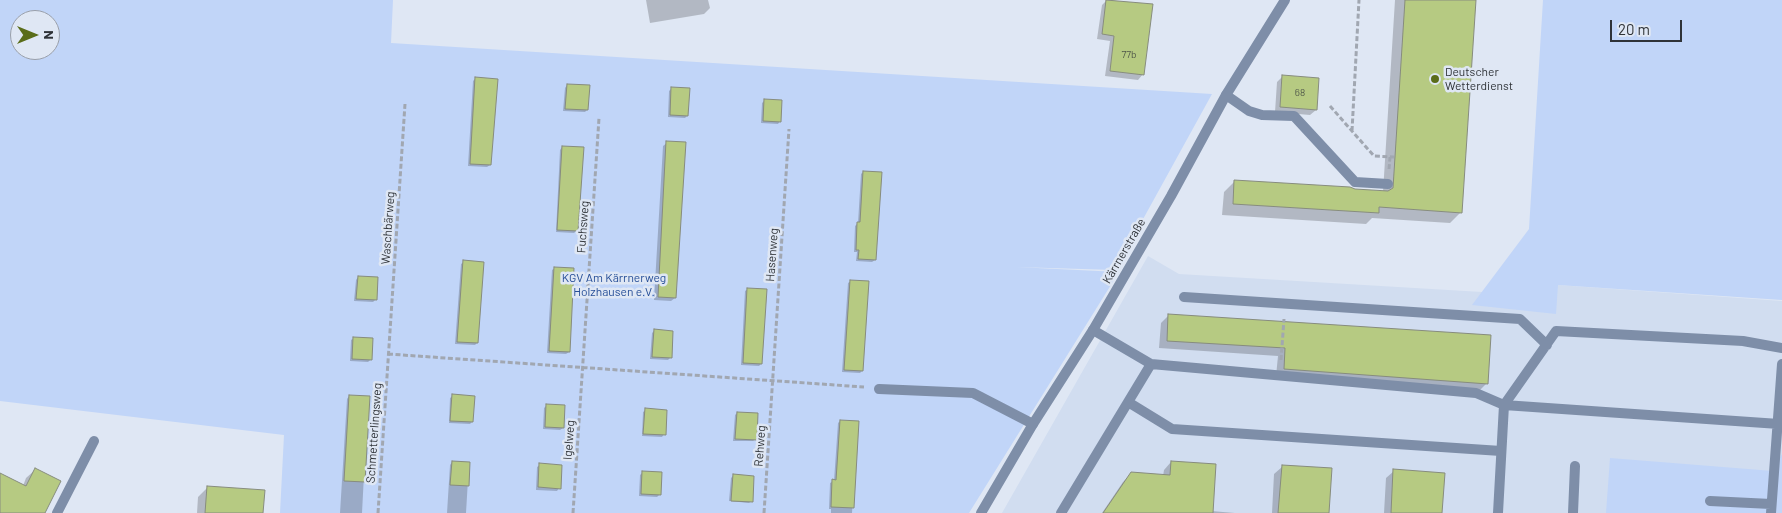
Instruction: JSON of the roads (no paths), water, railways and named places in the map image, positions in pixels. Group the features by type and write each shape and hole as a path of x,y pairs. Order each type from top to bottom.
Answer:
{"street":[{"name":"Kärrnerstraße","path":"981,513 1033,424 1093,330 1171,196 1226,95 1285,0"},
{"path":"1226,95 1249,111 1262,116 1294,116 1355,182 1388,184"},
{"path":"1184,297 1520,318 1547,345"},
{"path":"1093,330 1151,364 1476,393 1504,405 1780,425"},
{"path":"1498,513 1504,405 1556,331 1743,341 1782,348"},
{"path":"1061,513 1151,364"},
{"path":"1710,501 1771,509 1780,425 1782,364"},
{"path":"879,389 973,393 1033,424"},
{"path":"1128,402 1172,429 1501,451"},
{"path":"57,513 94,441"},
{"path":"1573,513 1575,466"}],"place":[{"name":"Deutscher Wetterdienst","path":"1435,79"}],"park label":[{"name":"KGV Am Kärrnerweg Holzhausen e.V.","path":"614,285"}]}
